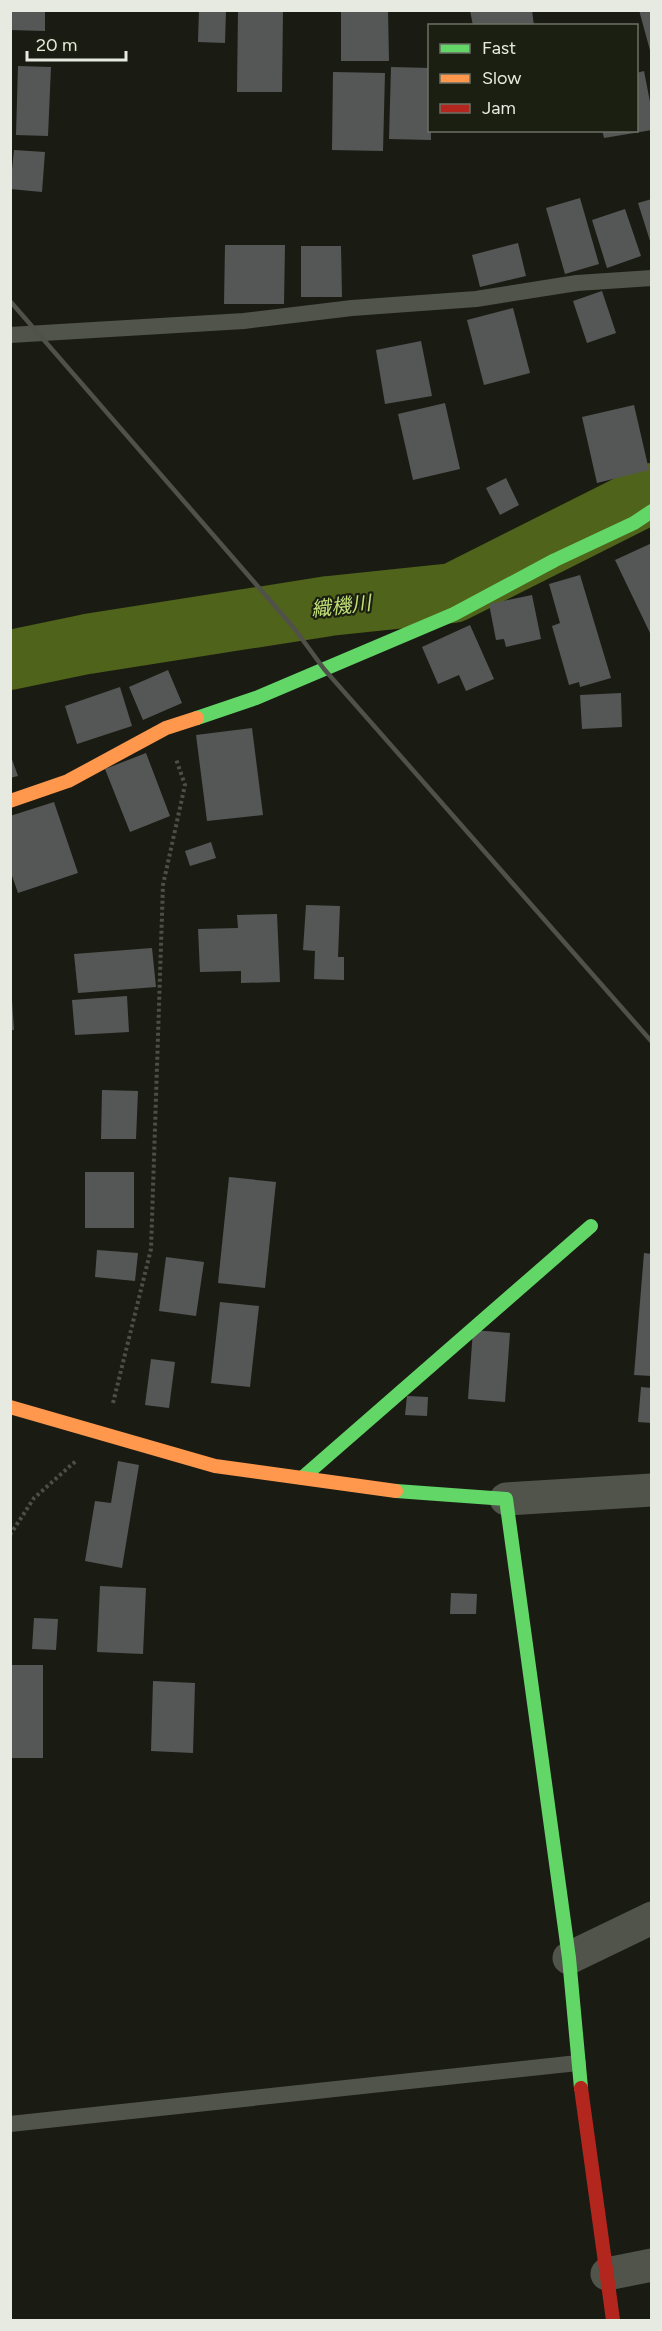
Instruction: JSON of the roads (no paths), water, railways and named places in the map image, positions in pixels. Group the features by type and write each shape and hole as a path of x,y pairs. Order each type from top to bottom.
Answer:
{"street":[{"path":"10,801 68,781 166,728 256,698 454,614 555,560 634,523 651,511"},
{"path":"302,1478 591,1226"},
{"path":"10,1407 215,1466 419,1494 506,1499 651,1490"},
{"path":"506,1499 569,1958 578,2063 613,2320"},
{"path":"569,1958 651,1918"},
{"path":"607,2274 651,2265"}],"lane":[{"path":"10,334 244,321 352,308 476,299 577,283 651,278"},
{"path":"10,2124 578,2063"}],"waterway":[{"name":"織機川","path":"10,660 87,644 329,606 453,593 652,493"}],"railway":[{"path":"10,301 294,628 324,669 652,1042"}]}
